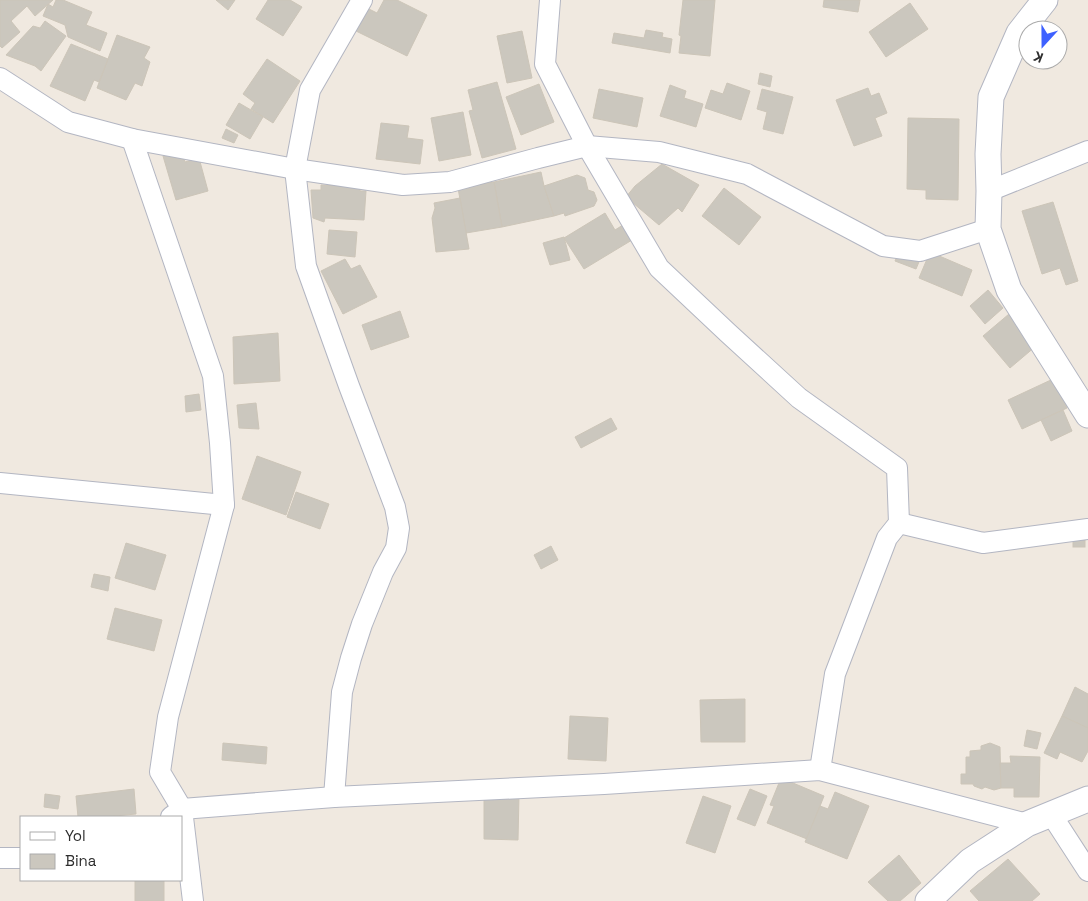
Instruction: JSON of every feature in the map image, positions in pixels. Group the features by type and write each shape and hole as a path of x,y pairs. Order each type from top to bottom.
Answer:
{"street":[{"path":"334,797 342,692 362,624 383,572 396,548 399,528 396,507 349,386 306,266 295,169 310,90 362,0"},
{"path":"550,0 545,64 587,146 659,268 799,398 897,468 899,523 887,538 835,674 820,770"},
{"path":"1045,0 1019,33 991,97 988,154 988,229 1009,290 1088,415"},
{"path":"0,78 68,122 132,140 295,169 404,185 450,182 587,146 659,152 747,174 882,246 920,251 988,229"},
{"path":"132,140 213,376 220,443 224,505 170,707 160,772 176,813 334,797 604,784 820,770 1027,824"},
{"path":"989,191 1088,151"},
{"path":"0,482 224,505"},
{"path":"899,523 983,543 1088,529"},
{"path":"928,901 970,861 1027,824 1088,799"},
{"path":"1051,814 1088,872"},
{"path":"182,844 193,901"},
{"path":"0,858 20,858"}],"building":[{"path":"0,0 53,0 35,16 27,6 11,21 20,32 2,48 0,46"},
{"path":"56,0 63,0 92,12 86,25 107,33 100,51 68,37 65,25 43,16 48,4 53,7"},
{"path":"216,0 235,0 228,10"},
{"path":"268,0 290,0 302,7 283,36 256,19"},
{"path":"384,0 397,0 427,15 407,56 356,31 367,8 377,13"},
{"path":"683,0 715,0 710,56 679,53"},
{"path":"824,0 860,0 858,12 823,7"},
{"path":"910,3 928,29 886,57 869,32"},
{"path":"45,21 66,36 41,71 35,66 6,55 33,26 40,28"},
{"path":"646,30 663,33 662,37 672,39 670,53 612,43 614,33 644,38"},
{"path":"522,31 532,78 507,83 497,36"},
{"path":"117,35 150,47 144,58 150,62 142,86 135,83 126,100 97,88"},
{"path":"71,44 108,59 99,82 94,80 85,101 50,86"},
{"path":"267,59 300,81 273,123 251,109 255,103 243,94"},
{"path":"760,73 772,76 770,87 758,84"},
{"path":"497,82 516,149 482,158 469,111 473,110 468,90"},
{"path":"727,83 750,91 741,120 705,108 711,90 723,94"},
{"path":"539,84 554,122 521,135 506,97"},
{"path":"670,85 686,91 684,98 703,104 696,127 660,116"},
{"path":"868,88 871,96 879,93 887,113 875,118 882,136 854,146 836,100"},
{"path":"599,89 643,98 637,127 593,118"},
{"path":"762,89 793,97 783,134 763,129 767,112 757,109"},
{"path":"239,103 263,117 250,139 226,125"},
{"path":"463,112 471,155 439,161 431,118"},
{"path":"908,118 959,119 958,200 926,199 926,190 907,189"},
{"path":"381,123 409,126 407,138 423,140 420,164 376,159"},
{"path":"226,129 238,135 234,143 222,138"},
{"path":"181,151 185,162 199,158 208,191 176,200 163,156"},
{"path":"662,164 699,185 682,212 678,208 659,225 626,197 635,186"},
{"path":"541,172 554,216 502,227 494,182"},
{"path":"577,175 585,178 588,190 594,192 597,200 594,206 565,216 564,213 554,216 544,186"},
{"path":"494,182 502,227 466,233 458,188"},
{"path":"321,185 360,187 360,191 366,191 364,220 325,218 324,222 313,218 311,190 321,190"},
{"path":"724,188 761,217 739,245 702,216"},
{"path":"460,198 469,249 436,252 432,218 435,208 434,203"},
{"path":"1053,202 1078,281 1066,285 1060,268 1042,274 1022,211"},
{"path":"605,213 615,230 623,225 632,240 584,269 564,238"},
{"path":"329,230 357,232 355,257 327,254"},
{"path":"564,237 570,260 550,265 543,243"},
{"path":"900,249 921,257 916,269 895,261"},
{"path":"930,252 972,270 962,296 919,278"},
{"path":"345,259 351,269 360,265 377,297 343,314 321,271"},
{"path":"988,290 1003,308 985,324 970,306"},
{"path":"400,311 409,337 371,350 362,325"},
{"path":"1009,314 1036,346 1010,368 983,336"},
{"path":"278,333 280,381 234,384 233,337"},
{"path":"1053,379 1067,408 1022,429 1008,400"},
{"path":"199,394 201,410 186,412 185,396"},
{"path":"256,403 259,429 239,428 237,405"},
{"path":"1063,410 1072,431 1051,441 1041,420"},
{"path":"611,418 617,429 581,448 575,437"},
{"path":"257,456 301,472 286,515 242,499"},
{"path":"296,492 329,504 320,529 287,517"},
{"path":"1073,533 1085,533 1085,547 1073,547"},
{"path":"126,543 166,555 155,590 115,578"},
{"path":"551,546 558,560 541,569 534,555"},
{"path":"94,574 110,577 108,591 91,587"},
{"path":"115,608 162,620 154,651 107,639"},
{"path":"1075,687 1088,694 1088,728 1062,716"},
{"path":"745,699 745,742 701,742 700,700"},
{"path":"570,716 608,718 606,761 568,759"},
{"path":"1062,716 1088,728 1088,751 1082,762 1060,752 1057,759 1044,753"},
{"path":"1027,730 1041,733 1037,749 1024,746"},
{"path":"223,743 267,747 266,764 222,760"},
{"path":"990,743 1000,747 1001,788 994,790 985,787 982,789 973,784 961,784 961,774 966,774 966,757 970,757 970,751 981,750 981,746"},
{"path":"1010,756 1040,757 1039,797 1014,797 1014,788 1001,788 1000,763 1011,763"},
{"path":"781,778 824,796 807,839 767,823 774,806 770,805"},
{"path":"134,789 136,814 78,816 76,796"},
{"path":"750,789 767,796 755,826 737,819"},
{"path":"835,792 869,806 847,859 805,842 820,806 828,809"},
{"path":"45,794 60,796 58,809 44,807"},
{"path":"484,795 519,795 518,840 484,839"},
{"path":"703,796 731,806 715,853 686,843"},
{"path":"899,855 921,883 900,901 888,901 868,882"},
{"path":"1008,859 1040,894 1032,901 979,901 970,891"},
{"path":"135,881 164,881 164,901 135,901"}]}
